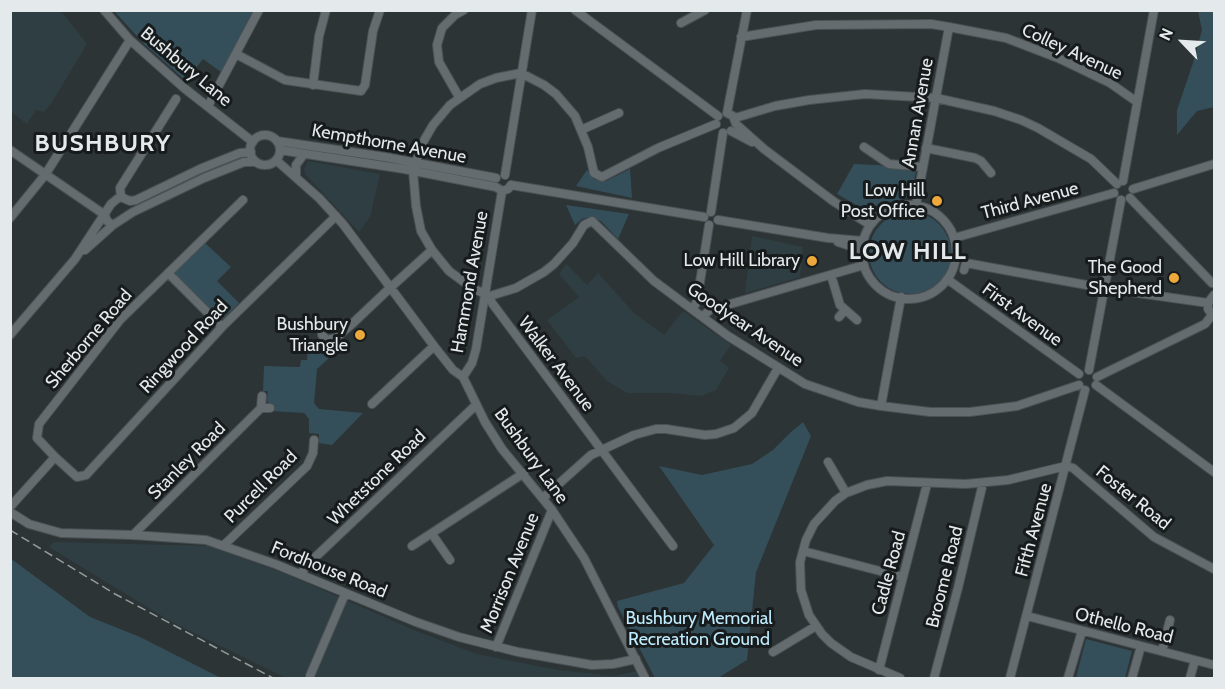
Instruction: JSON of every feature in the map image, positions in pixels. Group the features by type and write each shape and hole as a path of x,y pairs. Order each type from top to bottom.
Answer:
{"street":[{"name":"Bushbury Lane","path":"104,10 130,40 184,88 253,142"},
{"path":"208,106 259,10"},
{"path":"313,85 319,36 326,10"},
{"path":"236,54 285,80 359,91 363,89 373,31 380,10"},
{"path":"459,97 439,62 437,45 442,28 455,15 464,10"},
{"path":"505,175 532,10"},
{"path":"574,10 717,120 730,124 832,201 870,225"},
{"path":"681,23 705,10"},
{"path":"709,225 705,222 730,124 741,37 747,10"},
{"path":"1120,200 1114,193 1120,183 1154,10"},
{"name":"Colley Avenue","path":"741,37 816,25 931,24 1006,38 1058,58 1110,83 1137,102"},
{"name":"Annan Avenue","path":"916,205 949,27"},
{"path":"10,218 45,175 130,40"},
{"path":"488,295 472,288 449,271 432,250 421,231 418,218 414,167 427,133 441,114 459,97 480,84 496,78 521,73 533,78 556,94 567,106 588,147 594,173 602,177 717,120"},
{"path":"717,120 717,129 786,104 865,94 936,98 994,111 1038,128 1091,159 1120,183 1129,184 1133,189"},
{"path":"121,197 120,188 176,99"},
{"path":"581,130 619,113"},
{"path":"75,259 114,225 133,213 204,178 244,162 265,165 276,160 280,150 277,141 270,136 265,136 258,137 253,142 251,152 256,162"},
{"name":"Kempthorne Avenue","path":"277,141 498,185"},
{"path":"864,147 889,164 923,167"},
{"path":"926,148 975,158 981,161 991,173"},
{"path":"10,150 105,215 107,221 114,225"},
{"name":"Kempthorne Avenue","path":"280,150 414,167"},
{"path":"121,197 130,201 142,198 200,169 240,153 251,152"},
{"path":"296,177 296,165 304,154"},
{"name":"Bushbury Lane","path":"276,160 336,216 434,346 453,370 463,377 476,405 502,449 543,498 584,558 645,678"},
{"path":"1133,189 1215,164"},
{"path":"505,175 510,178 511,185"},
{"path":"505,175 500,176 498,185 508,189 511,185"},
{"name":"Hammond Avenue","path":"463,377 468,371 476,349 488,295 498,185"},
{"path":"511,185 716,215 718,220"},
{"path":"1130,198 1133,189"},
{"name":"Third Avenue","path":"954,238 1114,193"},
{"path":"10,335 75,259 114,201 121,197"},
{"path":"1120,200 1130,198"},
{"path":"1089,370 1084,370 1079,374 1077,380 1082,388 1091,389 1096,381 1205,324 1213,316 1208,309 1208,303 1214,295 1213,283 1130,198"},
{"name":"Sherborne Road","path":"55,457 37,438 39,424 108,335 243,200"},
{"path":"1120,200 1089,370 1096,381 1215,472"},
{"path":"130,201 133,213"},
{"path":"903,205 916,205 929,210 942,218 954,238 956,258 953,270 936,291 923,297 901,297 879,288 870,279 864,265 863,241 870,225 889,209 903,205"},
{"name":"Ringwood Road","path":"55,457 77,477 86,475 222,327 336,216"},
{"path":"709,225 718,220 828,238 863,241"},
{"name":"Goodyear Avenue","path":"488,295 516,288 544,272 573,243 584,225 589,222 595,223 654,281 728,336 778,368 816,388 858,402 950,413 990,411 1017,406 1082,388"},
{"path":"693,309 697,301 709,225"},
{"path":"828,238 862,250"},
{"path":"353,323 432,250"},
{"path":"966,262 1103,288 1208,303"},
{"path":"702,316 710,310 864,265"},
{"path":"168,273 222,327"},
{"path":"831,275 838,301 857,320"},
{"name":"First Avenue","path":"947,279 1079,374"},
{"name":"Walker Avenue","path":"488,295 673,546"},
{"path":"881,406 901,297"},
{"path":"697,301 710,310"},
{"path":"839,317 845,310"},
{"path":"1205,324 1215,328"},
{"path":"372,404 434,346"},
{"path":"543,498 600,449 656,429 679,429 705,435 734,428 752,413 778,368"},
{"name":"Fifth Avenue","path":"1010,678 1066,466 1082,388"},
{"name":"Stanley Road","path":"133,535 266,408 262,396"},
{"name":"Whetstone Road","path":"301,574 307,565 476,405"},
{"name":"Purcell Road","path":"224,545 307,466 317,446"},
{"path":"10,507 55,457"},
{"path":"828,462 846,493"},
{"path":"900,678 841,651 822,634 809,615 801,591 800,575 803,551 810,531 820,515 846,493 867,484 887,481 927,484 983,483 1008,480 1066,466"},
{"name":"Foster Road","path":"1066,466 1073,468 1154,537 1215,569"},
{"path":"412,546 524,473"},
{"name":"Broome Road","path":"934,678 983,483"},
{"name":"Cadle Road","path":"879,669 927,484"},
{"name":"Morrison Avenue","path":"496,647 552,510"},
{"name":"Fordhouse Road","path":"10,512 38,527 61,533 206,540 301,574 345,594 459,637 496,647 592,665 613,664 636,659"},
{"path":"432,534 450,560"},
{"path":"803,551 903,577"},
{"path":"310,675 345,594"},
{"name":"Othello Road","path":"1027,616 1215,665"},
{"path":"1162,651 1170,620"},
{"path":"773,652 816,626"},
{"path":"1068,678 1082,631"},
{"path":"1132,678 1141,646"},
{"path":"1190,678 1195,660"}],"shaded area":[{"path":"11,10 61,11 87,44 52,102 44,112 36,110 27,124 11,112"},
{"path":"308,161 380,174 370,217 359,232 306,175 304,170"},
{"path":"752,236 803,247 800,277 745,293"},
{"path":"566,264 587,285 598,273 633,312 664,335 683,311 731,345 720,361 729,368 716,390 701,396 673,393 627,393 607,381 585,356 576,358 547,320 579,297 559,274"},
{"path":"54,542 208,546 289,575 416,631 477,654 558,670 613,676 639,671 641,678 286,678 170,621 49,547"}],"green space":[{"path":"114,11 254,11 221,72 203,59 186,81 145,45"},
{"path":"1198,11 1214,11 1214,107 1197,111 1177,135 1177,110 1202,30"},
{"path":"854,164 878,165 916,172 912,189 907,198 867,211 837,194"},
{"path":"630,169 632,198 576,186 587,170 594,179 606,181"},
{"path":"566,205 629,214 618,239 601,221 589,217 575,225"},
{"path":"910,212 926,215 939,224 948,237 951,253 948,269 939,282 926,291 910,294 894,291 881,282 872,269 869,253 872,237 881,224 894,215"},
{"path":"205,243 231,267 217,281 239,303 223,319 217,318 175,272"},
{"path":"313,339 323,347 333,349 328,359 317,369 314,403 319,409 363,413 332,445 319,443 319,434 309,433 309,419 304,413 271,411 267,400 268,391 263,391 264,366 300,367 301,360 307,360 308,344"},
{"name":"Bushbury Memorial Recreation Ground","path":"803,422 811,436 756,572 747,660 718,678 655,678 617,601 684,583 714,545 659,466 702,475 752,464 773,450"},
{"path":"10,558 90,617 140,637 221,678 11,678"},
{"path":"1086,639 1132,651 1125,678 1076,678"}],"railway":[{"path":"10,530 115,594 273,678"}],"place":[{"name":"Low Hill Post Office","path":"937,201"},
{"name":"Low Hill Library","path":"812,261"},
{"name":"The Good Shepherd","path":"1174,278"},
{"name":"Bushbury Triangle","path":"360,335"}],"district":[{"name":"BUSHBURY","path":"103,144"},
{"name":"LOW HILL","path":"908,252"}]}
